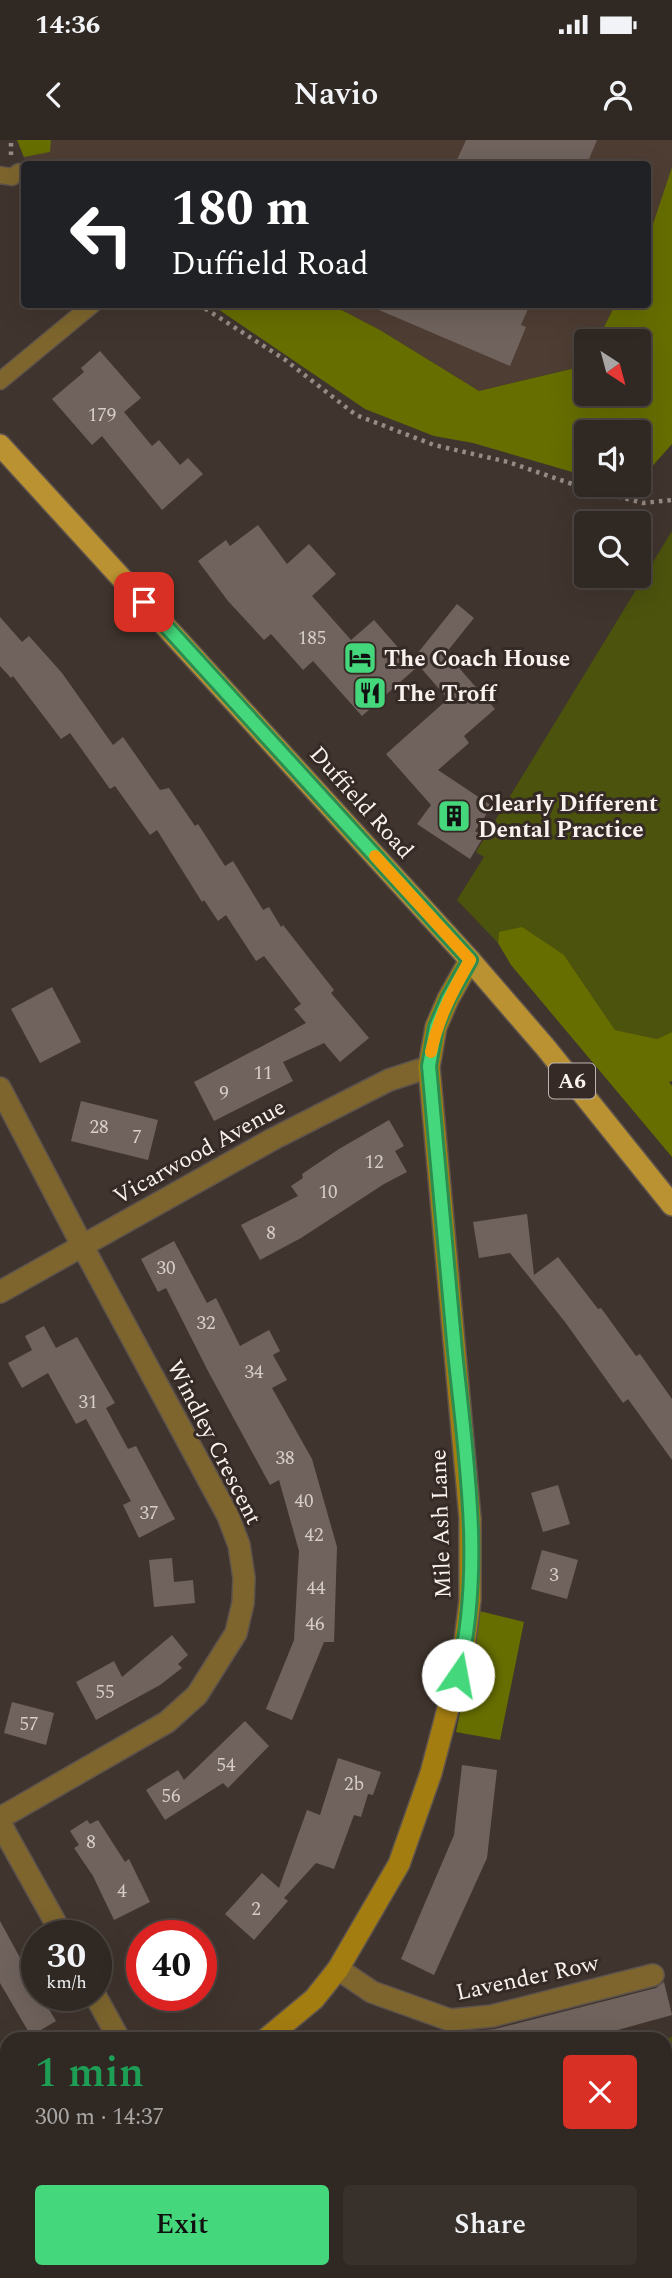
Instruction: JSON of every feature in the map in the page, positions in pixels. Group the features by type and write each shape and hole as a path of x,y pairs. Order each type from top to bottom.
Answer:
{"main road":[{"name":"Duffield Road","path":"0,445 470,960 546,1048 672,1205"}],"street":[{"name":"Mile Ash Lane","path":"274,2032 314,1999 338,1969 399,1864 431,1773 464,1648 470,1600 470,1518 429,1066 436,1027 470,960"},
{"name":"Vicarwood Avenue","path":"0,1292 272,1139 389,1080 429,1066"},
{"name":"Windley Crescent","path":"0,1088 228,1516 239,1545 244,1578 243,1603 236,1633 197,1695 167,1722 0,1818"},
{"path":"0,1823 53,1920"},
{"name":"Lavender Row","path":"338,1969 372,1992 450,2020 492,2016 653,1975"},
{"path":"104,2011 115,2032"}],"lane":[{"path":"0,175 12,177 19,172"},
{"path":"0,381 88,308"}],"path":[{"path":"204,308 284,359 356,415 434,445 508,462 584,488 643,503 672,500"}],"shaded area":[{"path":"17,140 672,140 672,167 651,230 651,161 25,161"},
{"path":"338,308 614,308 603,329 574,329 574,368 479,391 380,330"}],"green space":[{"path":"17,140 51,140 50,152 24,157"},
{"path":"672,167 672,444 651,468 651,420 574,420 574,472 473,443 434,436 365,409 216,308 338,308 380,330 479,391 574,368 574,406 651,406 651,329 603,329 614,308 651,308 651,230"},
{"path":"672,531 672,1032 657,1039 615,1030 564,955 499,932 498,943 457,900 484,857 476,852 637,588 651,588 651,565"},
{"path":"522,927 564,955 615,1030 657,1039 672,1032 672,1081 669,1082 672,1086 672,1157 511,965 498,943 499,932"},
{"path":"475,1610 524,1622 500,1740 456,1732 471,1661"}],"building":[{"path":"466,140 597,140 588,161 456,161"},
{"path":"374,308 528,308 521,325 526,327 510,366"},
{"path":"100,351 141,398 124,412 152,446 159,440 180,465 188,458 203,474 162,510 102,436 92,445 52,399 84,372 81,368"},
{"path":"258,525 287,564 309,544 336,574 312,596 351,640 374,620 416,668 362,716 313,661 303,670 271,634 264,640 228,601 198,561 226,540 230,546"},
{"path":"457,604 474,618 446,653 495,709 464,736 469,743 438,770 492,806 475,831 484,836 470,859 417,824 431,805 386,754 448,699 413,659"},
{"path":"0,617 22,642 29,636 62,673 113,745 123,737 160,790 169,788 195,826 198,824 225,866 233,861 263,910 269,907 281,927 283,925 334,990 331,993 369,1038 340,1062 324,1043 283,1062 293,1081 214,1121 194,1082 306,1023 294,1009 301,1004 264,956 256,961 226,915 218,921 204,900 202,902 157,830 150,835 115,786 110,789 70,733 61,739 13,676 11,678 0,666"},
{"path":"52,987 81,1042 40,1063 11,1009"},
{"path":"81,1101 158,1120 148,1160 71,1141"},
{"path":"389,1120 404,1146 395,1151 407,1172 301,1238 260,1260 241,1225 298,1196 291,1186 303,1178 302,1174"},
{"path":"527,1214 534,1275 558,1257 598,1309 601,1308 636,1356 640,1354 672,1399 672,1460 628,1399 623,1403 565,1322 510,1253 479,1258 473,1222"},
{"path":"174,1241 207,1303 216,1298 240,1346 269,1330 280,1351 273,1355 287,1380 272,1388 312,1459 337,1547 334,1642 324,1642 292,1720 266,1709 294,1640 299,1551 279,1480 270,1485 166,1288 158,1292 141,1259"},
{"path":"44,1326 56,1348 77,1337 115,1403 106,1408 128,1449 136,1446 175,1519 139,1538 123,1505 131,1501 86,1419 76,1424 48,1373 22,1388 8,1363 32,1350 25,1336"},
{"path":"558,1485 570,1524 543,1532 531,1493"},
{"path":"542,1550 578,1560 567,1599 531,1589"},
{"path":"172,1558 174,1582 193,1580 195,1603 154,1607 149,1560"},
{"path":"172,1635 188,1655 178,1664 182,1668 160,1685 96,1720 76,1682 114,1661 122,1677"},
{"path":"12,1702 54,1713 46,1745 4,1733"},
{"path":"245,1721 269,1746 228,1788 223,1783 165,1820 146,1790 178,1770 184,1780"},
{"path":"338,1758 381,1772 373,1795 368,1794 361,1817 354,1815 334,1869 316,1863 284,1898 288,1901 254,1940 225,1914 262,1873 279,1888 307,1810 320,1815"},
{"path":"462,1765 497,1770 487,1858 434,1975 401,1959 454,1835"},
{"path":"87,1820 90,1824 98,1820 125,1862 129,1859 150,1902 114,1920 93,1876 74,1848 79,1845 70,1831"},
{"path":"0,1921 21,1960 21,2011 50,2011 56,2021 38,2032 29,2032 0,1983"},
{"path":"664,1982 672,2015 610,2032 463,2032 495,2029 656,1988"}],"slow traffic":[{"path":"375,856 470,960 436,1027 431,1052"}],"place":[{"name":"The Coach House","path":"360,658"},
{"name":"The Troff","path":"370,693"},
{"name":"Clearly Different Dental Practice","path":"454,816"}],"route":[{"path":"144,602 470,960 436,1027 429,1066 470,1518 470,1600 458,1675"}]}
